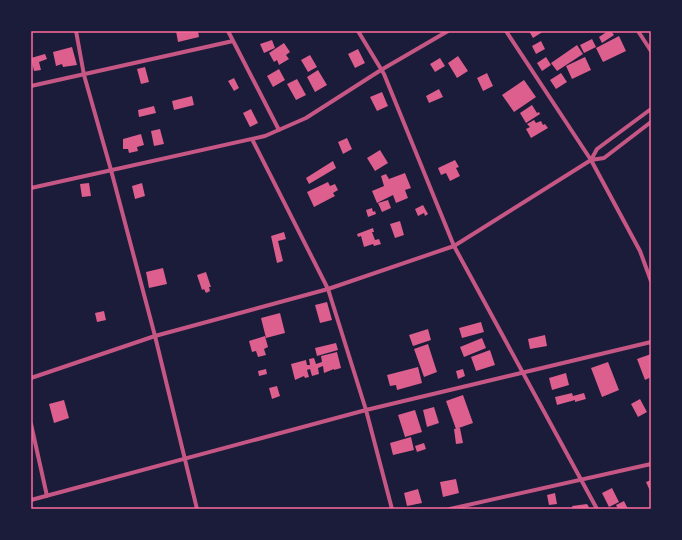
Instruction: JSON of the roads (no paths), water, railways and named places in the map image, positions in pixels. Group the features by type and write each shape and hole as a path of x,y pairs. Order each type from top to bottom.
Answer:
{"street":[{"path":"76,31 84,75 155,336 186,458 197,509"},
{"path":"228,31 279,130"},
{"path":"358,31 381,70 454,246 597,509"},
{"path":"31,188 265,136 306,118 381,70 448,31"},
{"path":"506,31 591,160 640,251 651,281"},
{"path":"638,31 651,51"},
{"path":"31,86 233,41"},
{"path":"591,160 597,149 651,109"},
{"path":"31,378 155,336 328,289 454,246 591,160 604,158 651,122"},
{"path":"252,139 328,289 366,410 392,509"},
{"path":"31,500 366,410 651,342"},
{"path":"31,424 47,496"},
{"path":"450,509 651,464"}]}
